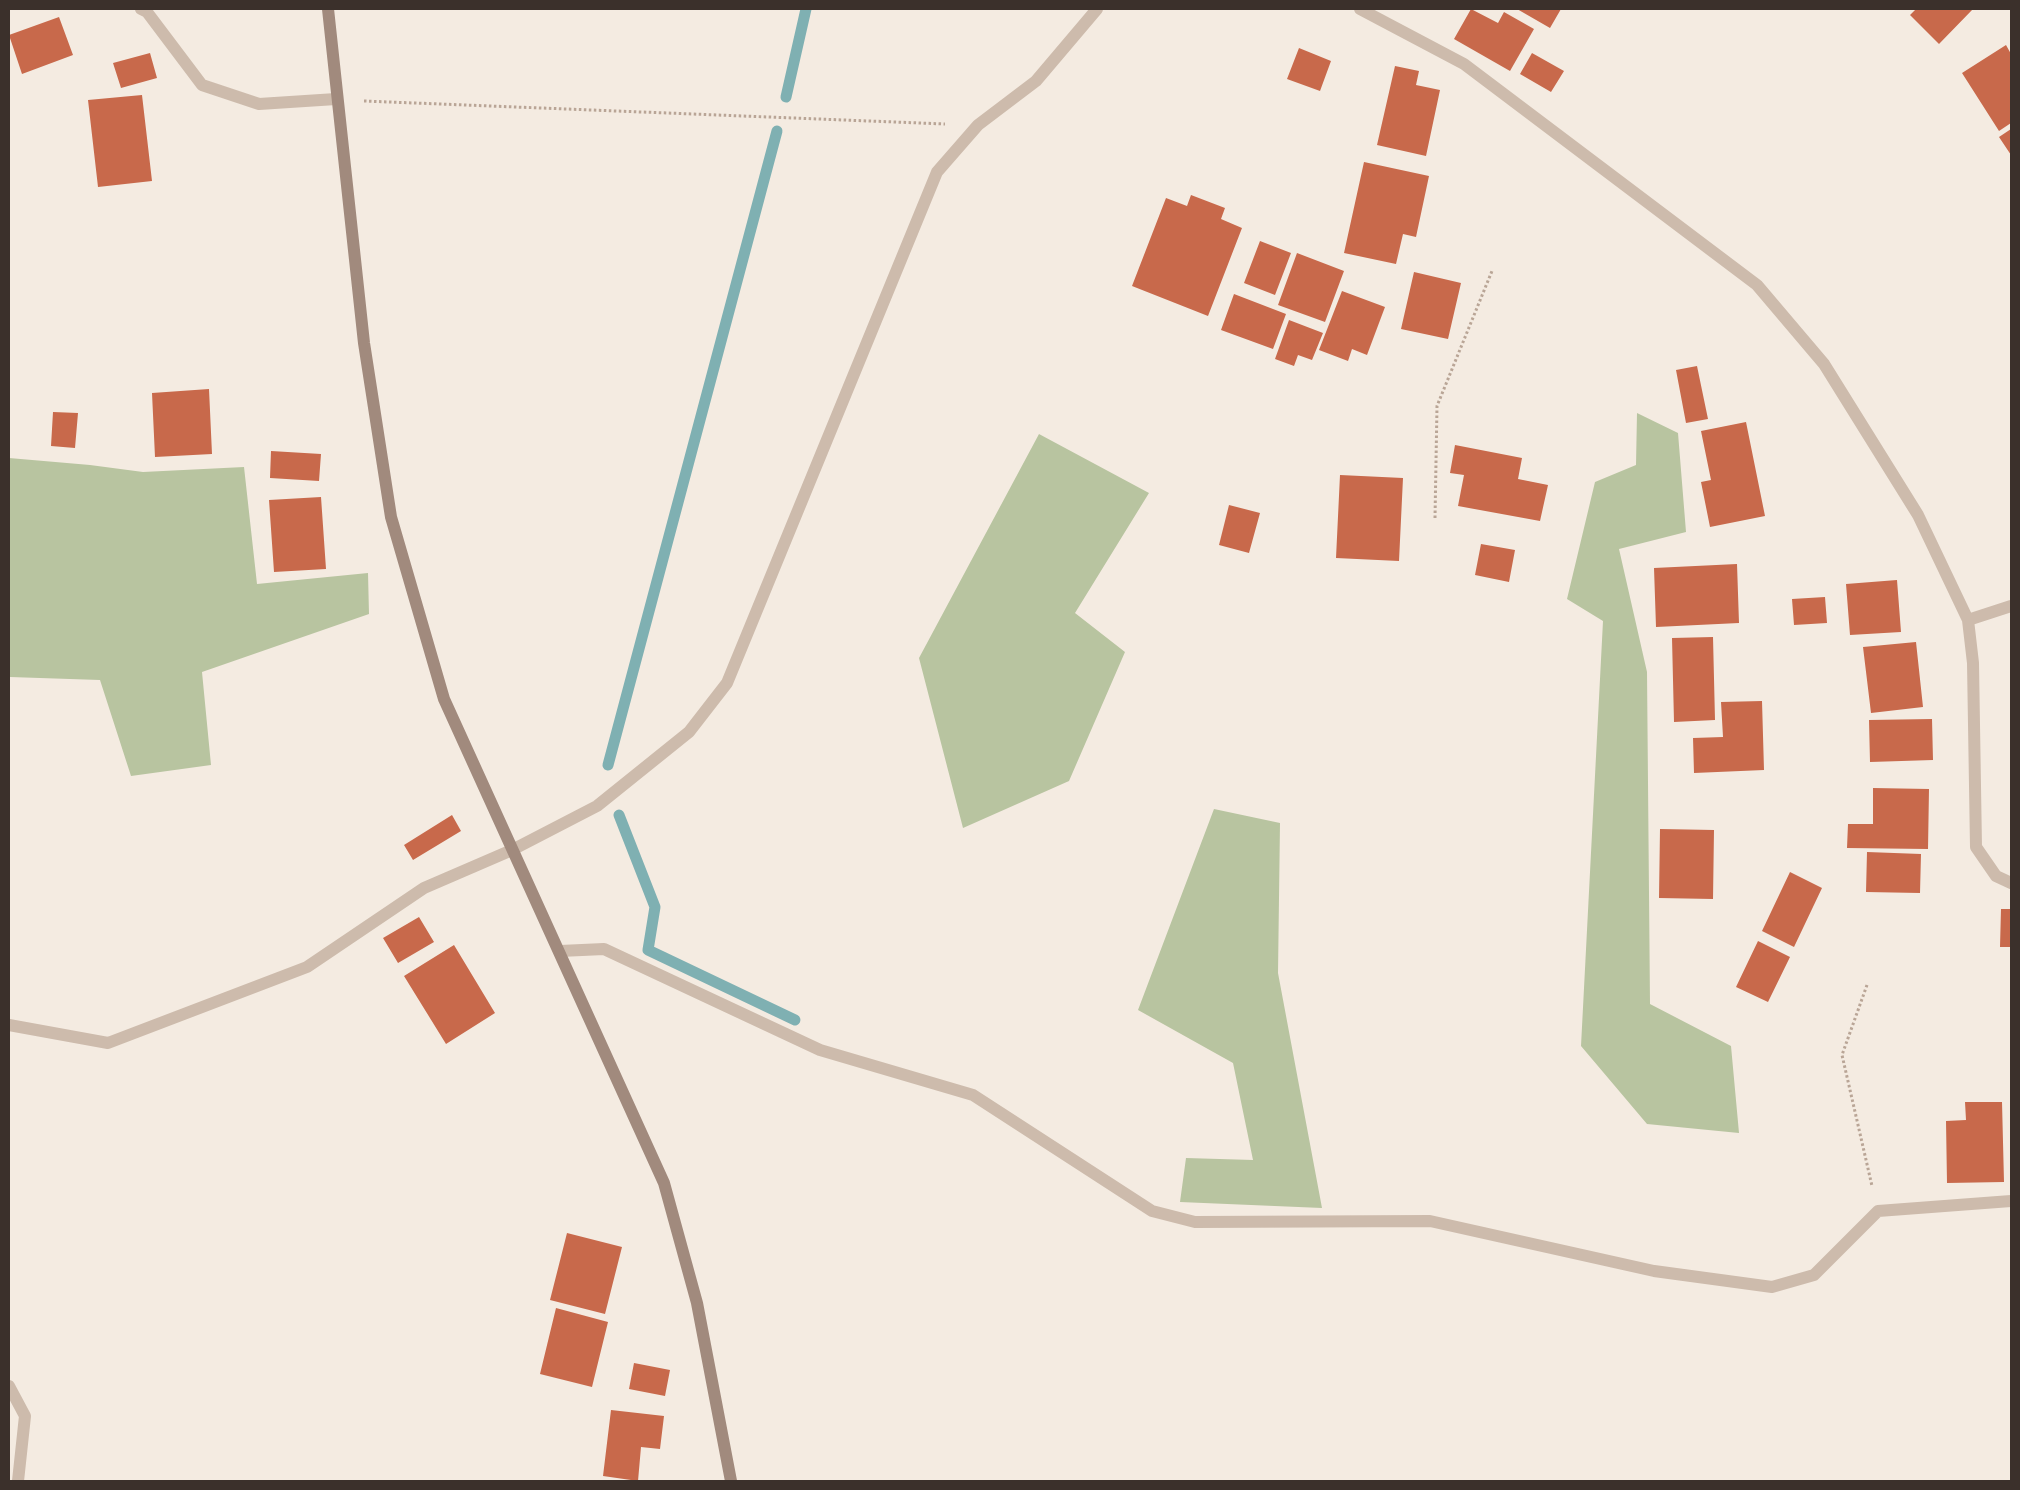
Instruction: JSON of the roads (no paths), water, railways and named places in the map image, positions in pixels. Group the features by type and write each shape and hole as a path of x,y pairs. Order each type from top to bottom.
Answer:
{"street":[{"path":"141,9 147,12 202,85 259,104 336,99"},
{"path":"328,9 336,99 364,343 390,517 444,699 664,1183 697,1304 731,1481"},
{"path":"9,1025 108,1043 307,967 424,888 512,850 597,806 689,732 727,683 937,172 978,126 1036,81 1097,9"},
{"path":"1360,9 1464,64 1757,285 1824,364 1918,515 1968,620 1973,663 1976,847 1996,876 2011,883"},
{"path":"1968,620 2011,606"},
{"path":"560,951 604,949 820,1050 973,1095 1152,1211 1195,1222 1430,1221 1654,1271 1772,1287 1814,1275 1878,1211 2011,1201"},
{"path":"9,1386 25,1416 18,1481"}],"waterway":[{"path":"786,97 806,9"},
{"path":"608,765 777,131"},
{"path":"619,815 655,907 648,950 795,1020"}]}
